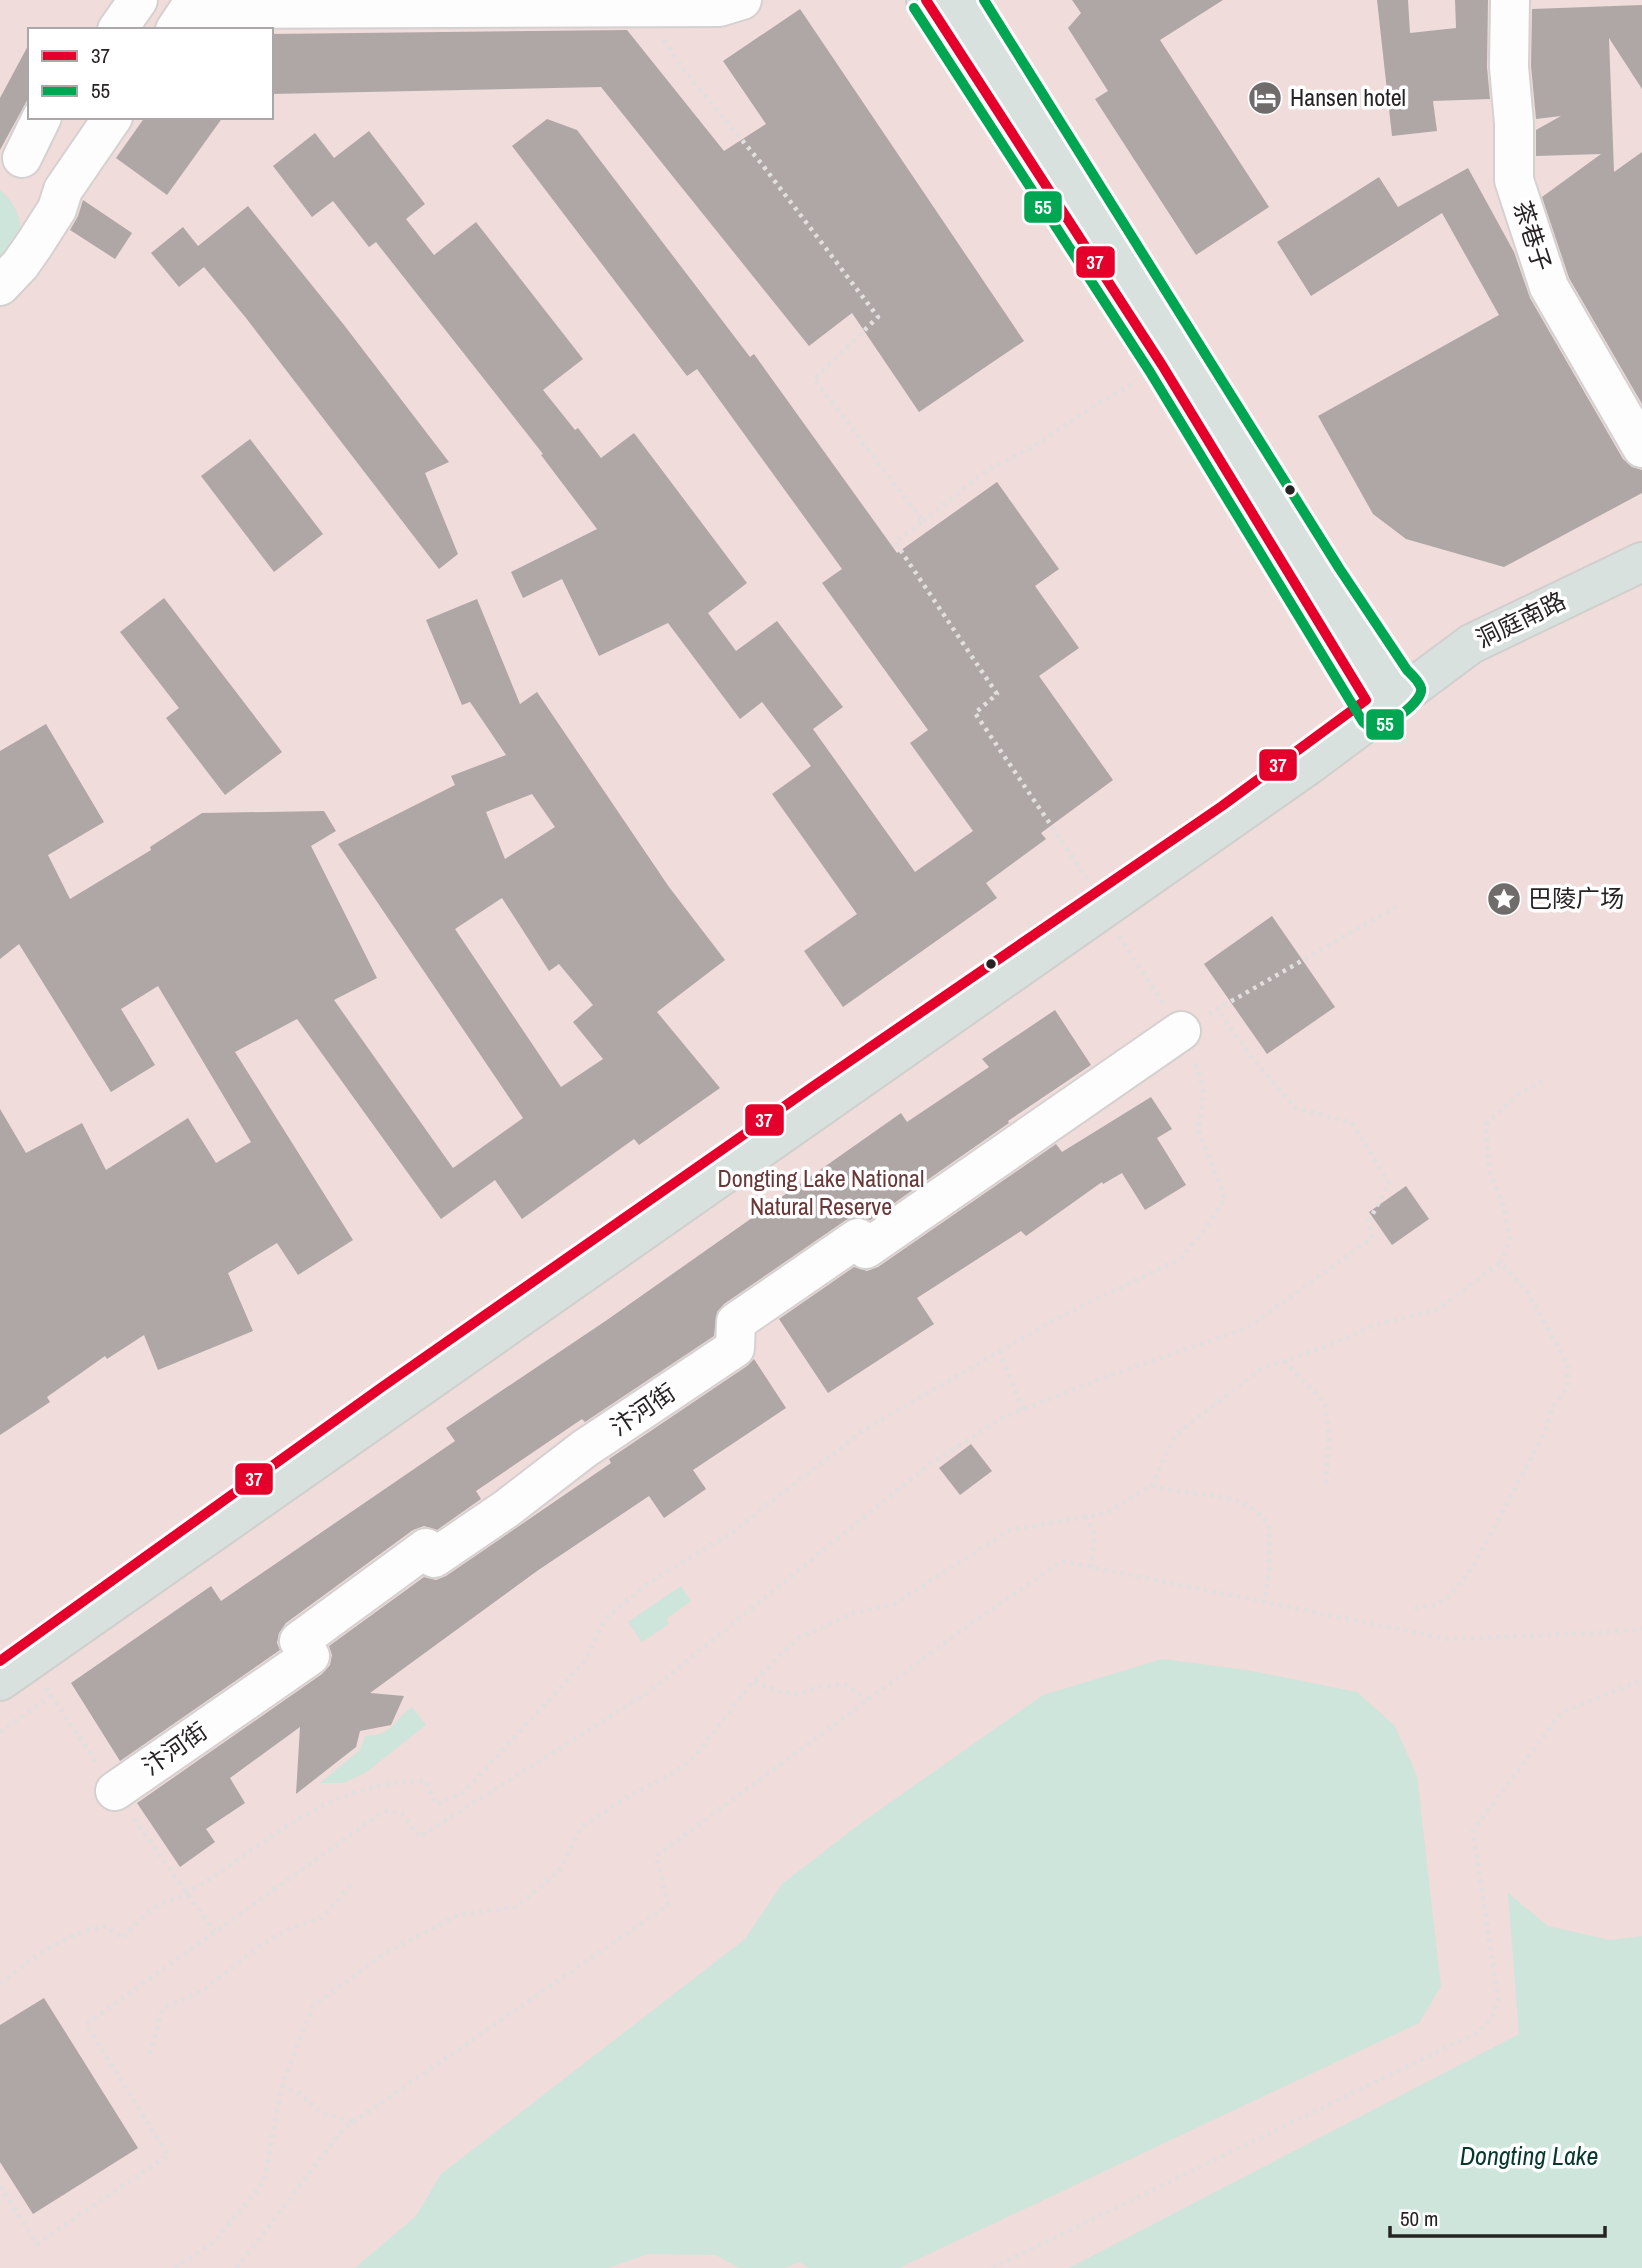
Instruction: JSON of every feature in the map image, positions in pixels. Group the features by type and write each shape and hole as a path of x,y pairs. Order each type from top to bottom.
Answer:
{"main road":[{"path":"926,0 1162,365 1386,696"},
{"path":"967,0 1327,576 1386,696"},
{"name":"洞庭南路","path":"1099,900 1222,806 1386,696 1471,644 1642,562"},
{"path":"0,1661 393,1380 790,1102 1099,900"},
{"path":"0,1681 1099,900"}],"street":[{"path":"118,28 138,0"},
{"path":"175,28 189,9 719,7 741,0"},
{"name":"茶巷子","path":"1510,0 1509,67 1514,123 1514,180 1549,288 1642,448"},
{"path":"22,158 41,119"},
{"path":"0,286 34,245 57,209 63,190 112,119"},
{"name":"汴河街","path":"115,1791 310,1656 299,1641 426,1548 434,1558 584,1449 735,1348 736,1322 858,1238 866,1249 1181,1031"}],"path":[{"path":"642,8 683,69 761,163 878,317 814,379 923,521"},
{"path":"0,1984 32,1958 83,1930 107,1926 122,1938 153,1909 186,1894 310,1810 356,1792 406,1781 426,1781 435,1804 463,1793 585,1661 605,1619 647,1584 731,1533 864,1430 1055,1319 1180,1259 1206,1228 1225,1198 1198,1129 1204,1095 1200,1076 1181,1031 1099,900 975,713 997,694 895,542 986,471 1039,443 1162,365"},
{"path":"1181,1031 1399,905"},
{"path":"0,2186 37,2245 168,2155 86,2024 386,1811 401,1813 419,1837 647,1693 930,1464 1023,1409 1097,1380 1247,1328 1372,1238 1369,1221 1389,1182 1352,1123 1296,1108 1253,1059 1217,1009"},
{"path":"175,2268 215,2241 264,2182 282,2085 313,2006 386,1953 458,1915 516,1907 559,1871 582,1826 629,1796 672,1774 696,1755 753,1682 798,1638 853,1614 894,1604 1010,1530 1107,1513 1152,1485 1175,1435 1262,1368 1324,1347 1377,1324 1436,1310 1500,1263 1510,1240 1504,1208 1489,1170 1486,1124 1519,1094 1542,1081"},
{"path":"1415,1608 1437,1605 1450,1595 1474,1565 1544,1434 1553,1407 1568,1386 1567,1363 1525,1288 1500,1263"},
{"path":"999,1351 1023,1409"},
{"path":"1284,1361 1325,1404 1329,1435 1325,1487"},
{"path":"1152,1485 1168,1491 1220,1498 1248,1506 1269,1524 1269,1572 1265,1602"},
{"path":"1086,1516 1095,1535 1091,1567"},
{"path":"237,2268 343,2129 668,1905 656,1856 969,1625 1062,1562 1448,1639 1642,1629"},
{"path":"992,2268 1476,2033 1491,2019 1498,1999 1473,1830 1562,1712 1642,1679"},
{"path":"753,1682 780,1692 798,1694 818,1687 844,1684 868,1699"},
{"path":"0,1732 51,1696"},
{"path":"150,2054 162,2009 205,1989 261,1945 293,1927 322,1918 354,1881"},
{"path":"186,1894 214,1931"},
{"path":"282,2085 300,2094 320,2112 354,2122"}],"green space":[{"name":"Dongting Lake National Natural Reserve","path":"0,0 1642,0 1642,2268 0,2268"}],"water":[{"path":"0,190 14,206 20,227 17,241 0,265"},
{"path":"681,1586 691,1601 666,1619 669,1624 642,1642 628,1622"},
{"path":"1162,1659 1247,1670 1357,1692 1395,1726 1417,1776 1441,1986 1419,2023 899,2268 808,2268 800,2262 784,2268 739,2268 716,2255 648,2254 608,2268 355,2268 416,2216 441,2174 745,1939 782,1884 861,1823 1043,1695"},
{"path":"412,1707 426,1725 365,1773 343,1783 320,1783 360,1750 365,1736 387,1730"},
{"name":"Dongting Lake","path":"1508,1893 1548,1926 1610,1940 1642,1936 1642,2268 1069,2268 1519,2034"}],"building":[{"path":"1072,0 1223,0 1160,40 1269,207 1196,255 1095,99 1108,91 1068,28 1081,13"},
{"path":"1377,0 1408,0 1410,33 1456,28 1455,0 1488,0 1487,67 1490,99 1433,101 1437,131 1392,136"},
{"path":"1642,5 1642,89 1609,38 1614,172 1642,152 1642,404 1569,278 1542,197 1601,154 1536,156 1536,130 1561,116 1536,119 1531,66 1532,9"},
{"path":"800,9 1024,341 919,412 852,313 809,346 601,87 273,94 273,34 627,30 724,151 766,124 723,61"},
{"path":"28,46 28,99 0,150 0,98"},
{"path":"144,119 222,119 167,195 116,158"},
{"path":"547,119 577,130 750,357 754,354 897,553 997,482 1059,569 1035,586 1079,648 1039,676 1113,780 1041,833 1046,839 986,883 997,898 843,1007 804,951 857,914 772,794 811,766 762,702 740,719 668,623 599,656 562,579 523,598 511,572 597,529 541,455 543,454 376,242 369,247 333,201 312,217 273,166 315,133 334,158 369,131 425,204 406,219 434,255 476,222 583,359 543,390 601,458 634,433 747,583 708,613 736,651 777,621 843,707 813,729 915,872 973,831 910,743 928,730 822,583 842,569 697,369 687,376 512,146"},
{"path":"1468,168 1514,252 1530,298 1623,459 1632,467 1642,470 1642,493 1504,567 1406,539 1373,514 1318,416 1499,315 1442,213 1311,296 1277,242 1379,177 1398,207"},
{"path":"83,200 132,233 115,259 70,230"},
{"path":"248,206 449,462 425,473 458,554 439,569 204,267 179,287 151,253 183,227 198,246"},
{"path":"250,439 323,534 274,572 201,476"},
{"path":"164,598 282,752 225,795 166,718 179,708 120,632"},
{"path":"477,599 520,704 537,692 669,887 725,960 657,1012 720,1088 639,1145 634,1139 522,1219 495,1180 441,1219 297,1019 235,1052 353,1240 298,1275 277,1243 228,1273 253,1331 158,1370 144,1335 107,1359 105,1356 47,1397 50,1402 0,1435 0,1109 26,1153 82,1123 106,1170 188,1118 216,1163 251,1142 158,986 121,1009 155,1065 111,1092 19,944 0,959 0,751 46,724 104,822 48,855 70,899 151,850 150,847 202,813 324,811 336,831 311,846 377,978 334,1000 453,1168 523,1118 338,844 455,785 451,776 506,755 470,702 462,705 426,620","holes":["532,794 555,827 505,859 486,812","502,898 549,971 559,964 593,1005 573,1022 603,1059 561,1087 455,929"]},
{"path":"1272,916 1335,1007 1267,1054 1204,964"},
{"path":"1055,1010 1091,1065 870,1220 857,1216 846,1220 724,1304 717,1312 714,1336 585,1422 582,1419 476,1491 481,1499 437,1530 424,1526 413,1530 286,1623 279,1633 277,1643 280,1650 120,1761 71,1683 211,1586 221,1601 455,1441 446,1428 607,1320 901,1113 907,1122 989,1067 982,1059"},
{"path":"1151,1097 1172,1129 1157,1138 1186,1185 1145,1210 1122,1173 1103,1184 1102,1182 1026,1236 1021,1231 917,1298 934,1324 828,1393 779,1319 854,1267 867,1271 878,1267 1056,1144 1062,1152"},
{"path":"1406,1186 1429,1219 1392,1245 1369,1212"},
{"path":"754,1359 786,1408 693,1470 706,1489 664,1518 649,1496 537,1571 370,1693 404,1696 391,1725 360,1731 356,1747 296,1794 300,1727 230,1778 245,1803 206,1829 215,1842 180,1867 137,1803 322,1674 330,1665 332,1655 329,1646 424,1577 436,1580 446,1576 611,1463 609,1459"},
{"path":"971,1444 992,1471 960,1495 939,1468"},
{"path":"44,1998 138,2148 33,2214 0,2162 0,2025"}],"transit line":[{"name":"37","path":"0,1661 382,1387 812,1087 1222,806 1366,700 1162,365 926,0"},
{"name":"55","path":"914,8 1150,372 1363,722 1372,729 1385,725 1402,714 1416,700 1420,694 1419,683 1407,670 1339,568 984,0"}],"place":[{"name":"Hansen hotel","path":"1265,98"},
{"name":"巴陵广场","path":"1504,899"}]}
